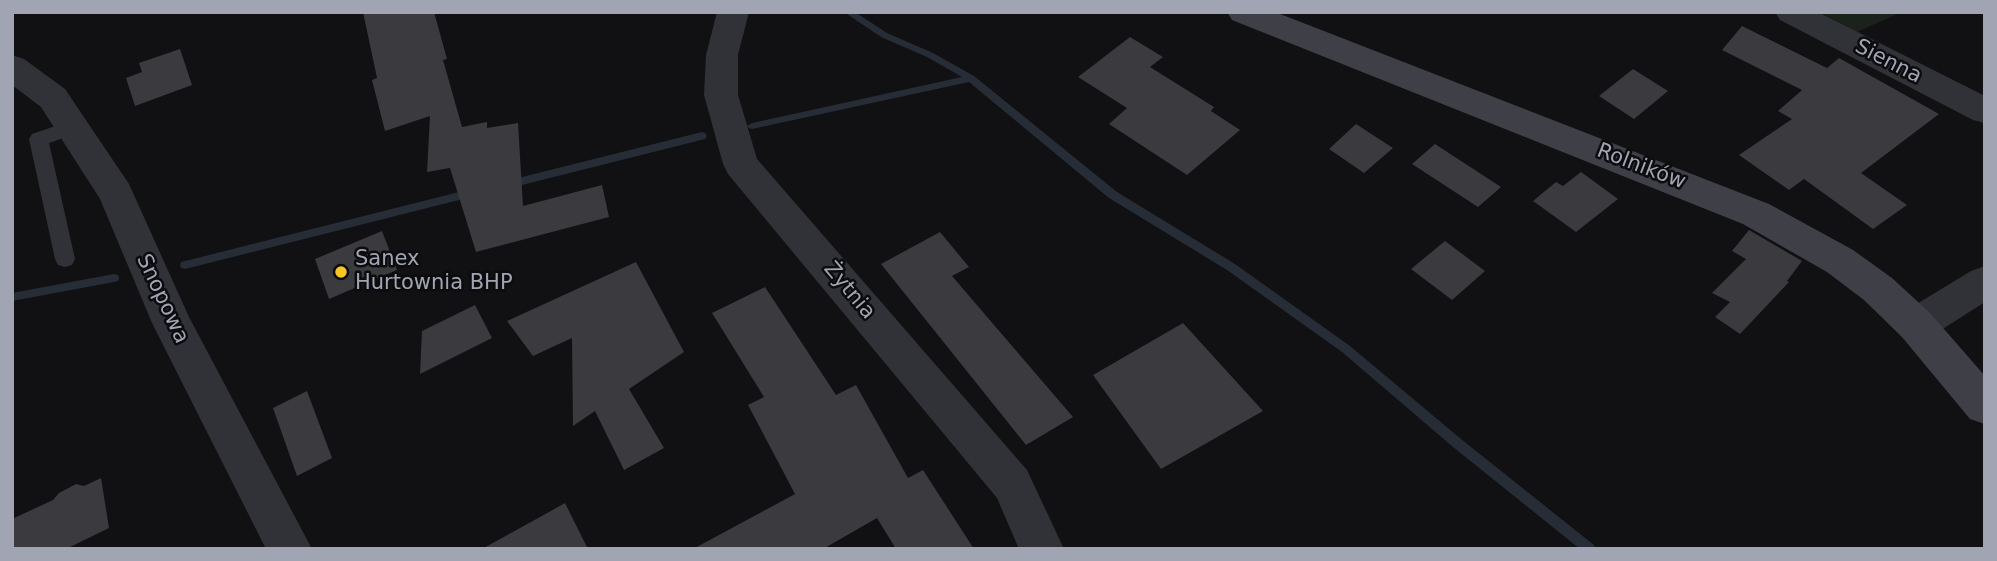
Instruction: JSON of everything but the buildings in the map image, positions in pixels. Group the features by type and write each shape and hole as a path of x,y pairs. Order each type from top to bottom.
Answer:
{"street":[{"name":"Żytnia","path":"733,12 722,55 721,95 741,164 1012,484 1042,549"},
{"name":"Rolników","path":"1243,12 1756,214 1840,261 1878,289 1916,325 1985,406"},
{"name":"Sienna","path":"1791,12 1985,111"},
{"name":"Snopowa","path":"12,67 53,98 116,194 172,323 290,549"},
{"path":"1916,325 1985,282"}],"lane":[{"path":"65,259 39,139 72,127"}],"shaded area":[{"path":"1820,12 1902,12 1857,32"}],"waterway":[{"path":"848,12 884,35 930,55 971,78"},
{"path":"752,126 971,78"},
{"path":"971,78 1113,195 1231,267 1346,349 1457,443 1590,549"},
{"path":"510,184 702,136"},
{"path":"185,265 471,193"},
{"path":"12,297 114,278"}],"place":[{"name":"Sanex Hurtownia BHP","path":"341,272"}]}
